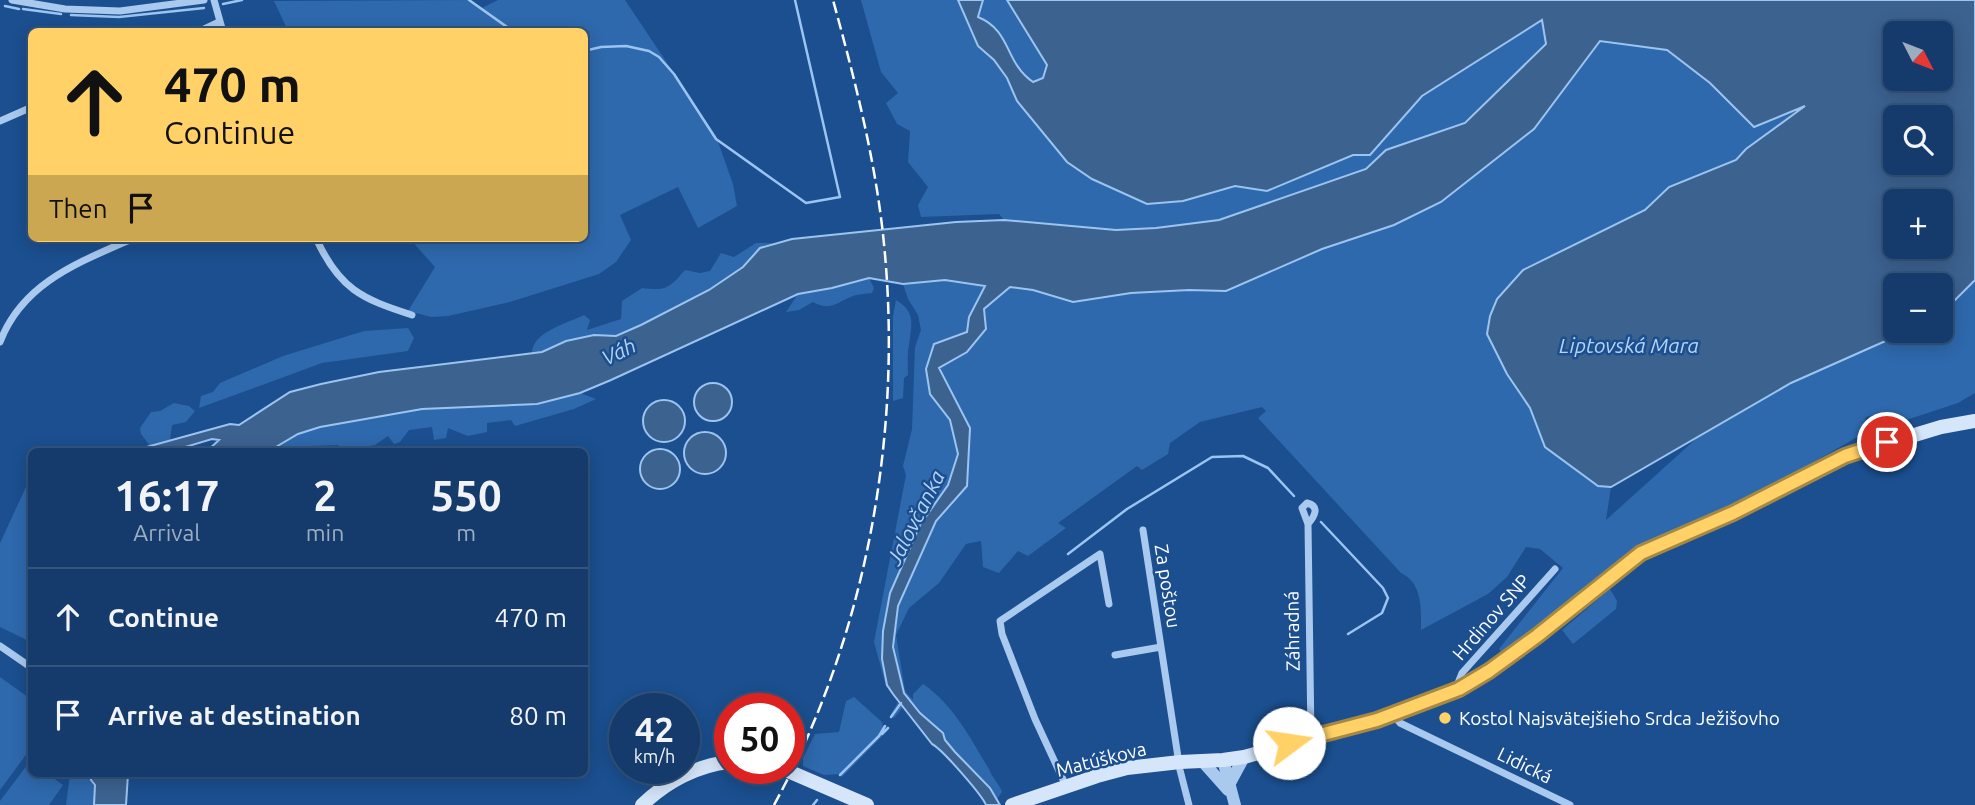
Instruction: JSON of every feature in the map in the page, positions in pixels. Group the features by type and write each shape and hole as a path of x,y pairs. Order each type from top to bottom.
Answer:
{"main road":[{"name":"Matúškova","path":"1012,805 1127,768 1244,757 1393,715 1459,689 1537,636 1636,556 1656,545 1733,513 1845,456 1887,442 1975,421"},
{"path":"642,805 684,775 714,765"},
{"path":"805,778 867,805"}],"street":[{"path":"12,0 65,9 94,10 204,0"},
{"path":"214,0 221,28"},
{"path":"206,28 219,22"},
{"path":"0,121 28,109"},
{"path":"0,342 3,326 28,296 44,283 71,267 125,242"},
{"path":"318,242 331,265 353,290 376,304 412,315"},
{"name":"Záhradná","path":"1308,524 1311,738"},
{"name":"Za poštou","path":"1143,530 1189,805"},
{"path":"1066,786 1035,719 1002,634 1000,621 1100,554 1109,604"},
{"name":"Hrdinov SNP","path":"1459,689 1462,673 1555,569"},
{"path":"0,646 28,665"},
{"name":"Za poštou","path":"1115,654 1161,647"},
{"name":"Lidická","path":"1393,715 1400,723 1570,805"},
{"path":"1231,794 1244,757"},
{"path":"1223,761 1231,794"},
{"path":"1203,762 1231,794"}],"shaded area":[{"path":"471,0 482,8 498,0 625,0 716,136 733,184 737,206 698,228 678,187 620,215 631,240 616,262 599,274 510,302 448,316 431,317 408,311 435,267 413,242 588,242 588,28 287,28 274,1"},
{"path":"861,0 958,0 978,46 994,60 1007,78 1017,101 1067,162 1183,201 1235,186 1267,191 1353,155 1370,155 1422,96 1542,19 1600,41 1666,50 1710,83 1754,127 1809,104 1746,149 1736,160 1669,187 1645,210 1523,270 1497,299 1490,316 1507,374 1530,408 1545,447 1598,486 1611,487 1606,520 1698,437 1791,383 1883,342 1953,343 1953,302 1975,280 1975,393 1958,403 1894,424 1874,415 1866,417 1859,436 1758,494 1606,574 1503,655 1499,649 1563,568 1540,549 1526,547 1507,577 1488,594 1421,630 1419,598 1413,583 1258,418 1266,411 1262,407 1200,422 1170,443 1168,454 1142,470 1137,466 1058,523 1066,528 1028,556 1018,551 999,573 983,567 981,541 966,544 939,583 909,608 896,635 905,691 913,700 913,694 923,684 944,702 968,734 1001,789 997,799 953,751 942,733 932,744 903,707 894,718 890,716 898,702 886,686 874,642 906,475 903,466 912,429 915,347 921,330 918,315 903,284 945,280 986,286 991,255 1004,220 999,214 921,217 918,205 928,187 908,162 910,131 897,124 886,103 898,93 881,72"},
{"path":"983,0 1007,0 1047,65 1043,78 1032,82 1023,74 996,30 977,17"},
{"path":"756,243 773,243 760,248 743,267 709,290 641,325 616,336 594,335 532,353 538,339 552,329 584,315 590,320 587,330 621,319 622,301 642,288 667,287 685,270 700,273 710,271 721,253 734,257"},
{"path":"869,278 874,288 872,293 855,295 829,306 813,302 799,310 786,312 798,294"},
{"path":"896,300 907,309 911,326 908,375 904,378 903,398 893,401 893,316"},
{"path":"408,328 414,338 408,351 322,363 199,408 201,396 213,392 220,383 283,356 364,331"},
{"path":"580,393 596,399 574,409 515,426 511,420 487,423 487,432 468,436 448,428 446,438 434,440 432,427 409,430 400,442 394,444 388,436 375,445 358,448 339,448 338,445 275,448 298,434 320,427 422,409 537,404"},
{"path":"174,403 189,406 195,411 186,422 172,425 170,440 150,446 140,428 151,412 160,411"},
{"path":"28,488 28,641 0,627 0,543"},
{"path":"1610,589 1617,601 1616,609 1573,644 1562,630"},
{"path":"0,677 28,697 28,752 0,790"},
{"path":"854,697 888,730 842,777 841,774 824,775 805,767 805,754 815,734 839,732 846,701"},
{"path":"28,764 28,777 52,777 63,785 49,805 0,805 0,801"},
{"path":"70,777 91,777 95,785 94,805 66,805"}],"water":[{"name":"Liptovská Mara","path":"958,0 983,0 978,17 997,30 1017,65 1033,82 1043,78 1047,65 1007,0 1975,0 1975,280 1953,302 1953,273 1883,273 1883,342 1791,383 1611,487 1598,486 1545,447 1530,408 1507,374 1487,334 1497,299 1523,270 1645,210 1669,187 1736,160 1746,149 1805,106 1754,127 1710,83 1667,50 1600,41 1534,129 1441,202 1394,225 1322,249 1226,291 1131,293 1073,302 1033,290 1010,287 984,309 986,329 967,352 939,368 970,428 967,486 936,521 898,606 893,647 904,693 920,713 943,733 945,740 990,788 1000,805 986,805 961,773 932,744 887,685 882,659 883,631 890,593 920,525 948,485 958,454 950,420 930,394 926,369 934,344 967,332 969,317 985,286 945,280 903,284 869,278 798,294 611,380 580,393 537,404 422,409 320,427 298,434 274,448 210,448 219,440 212,439 182,448 143,448 230,424 239,425 290,392 321,384 379,372 542,352 566,341 594,335 616,336 709,290 743,267 760,248 792,239 956,222 1004,220 1116,230 1219,220 1366,169 1386,150 1465,123 1546,44 1542,20 1422,96 1370,155 1353,155 1267,191 1235,186 1183,201 1147,204 1092,179 1067,162 1017,101 1007,78 994,60 978,46"},
{"path":"713,383 727,388 732,402 727,416 713,421 699,416 694,402 699,388"},
{"path":"664,400 679,406 685,421 679,436 664,442 649,436 643,421 649,406"},
{"path":"705,432 720,438 726,453 720,468 705,474 690,468 684,453 690,438"},
{"path":"660,449 668,450 674,455 679,461 679,477 674,483 668,488 660,489 652,488 646,483 641,477 640,469 641,461 646,455 652,450"},
{"path":"91,777 128,777 126,805 94,805 95,785"}],"waterway":[{"path":"223,4 242,0"},
{"path":"469,0 508,28"},
{"path":"588,50 626,46 649,51 659,57 674,74 716,139 806,203 840,197 795,0"},
{"path":"5,6 19,9"},
{"path":"71,15 119,17 204,8"},
{"path":"23,9 61,14"},
{"path":"1068,554 1127,509 1212,457 1243,456 1268,468 1294,496"},
{"path":"1321,522 1383,588 1388,598 1382,613 1348,634"},
{"path":"891,717 901,703"},
{"path":"840,775 879,736 885,726"},
{"path":"882,734 888,728"},
{"path":"813,805 817,800"}],"railway":[{"path":"774,805 806,740 833,673 854,604 871,533 882,461 888,388 889,316 876,183 864,121 833,0"}],"place":[{"name":"Kostol Najsvätejšieho Srdca Ježišovho","path":"1445,718"}],"route":[{"path":"1289,743 1377,720 1459,689 1537,636 1641,553 1733,513 1845,456 1887,442"}],"water label":[{"name":"Váh","path":"619,352"},
{"name":"Jalovčanka","path":"916,518"}]}
